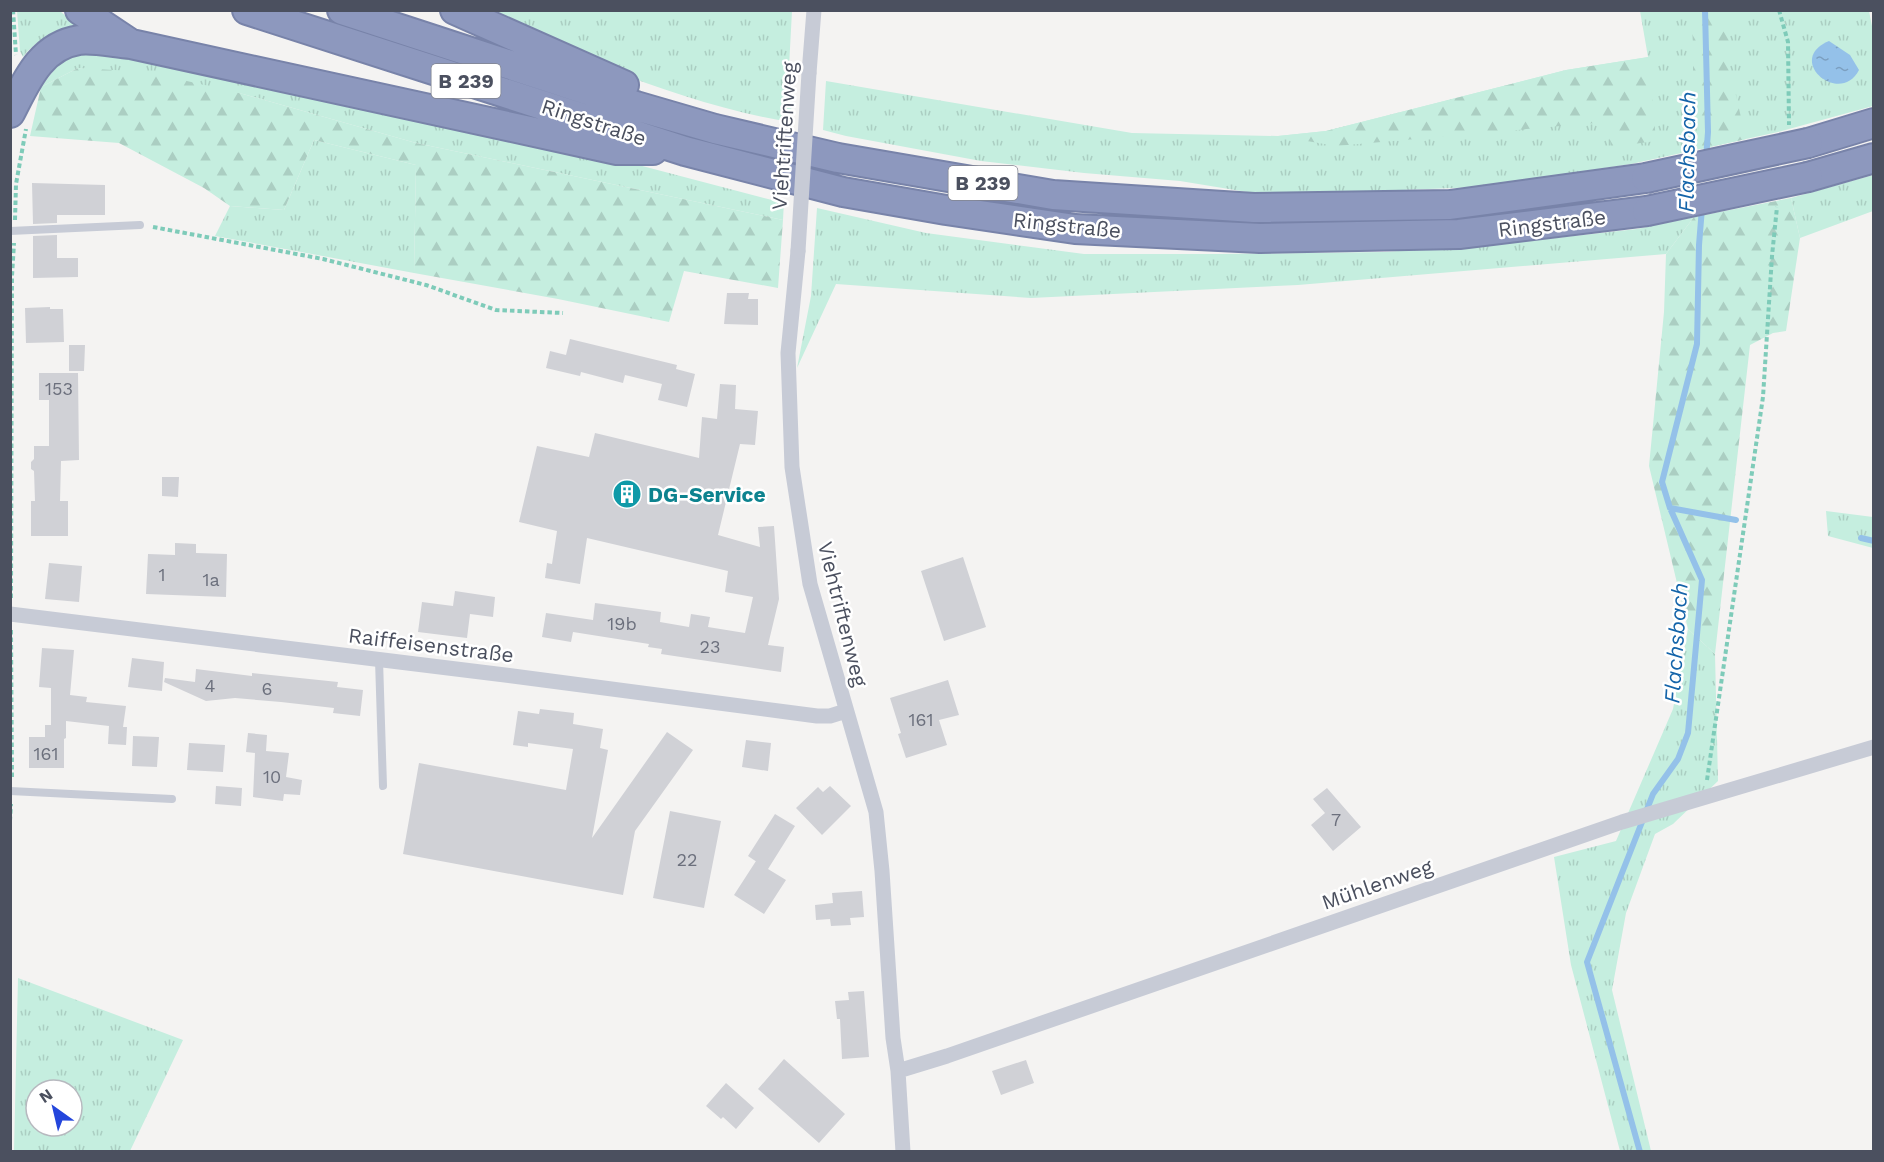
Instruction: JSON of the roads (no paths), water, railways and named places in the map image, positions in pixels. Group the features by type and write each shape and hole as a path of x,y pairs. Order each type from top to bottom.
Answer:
{"highway":[{"path":"80,10 131,44"},
{"name":"Ringstraße","path":"247,10 684,151 843,192 1075,229 1260,238 1459,234 1647,211 1808,177 1874,158"},
{"name":"Ringstraße","path":"342,10 715,129 838,158 1053,195 1254,208 1450,205 1646,178 1755,156 1798,134 1874,123"},
{"path":"455,10 629,88 691,105 715,129"},
{"path":"18,120 33,69 58,46 80,40 131,44 617,150 684,151"}],"street":[{"name":"Viehtriftenweg","path":"814,10 798,251 788,353 792,467 810,584 876,812 882,871 892,1038 898,1071 903,1152"},
{"name":"Raiffeisenstraße","path":"11,614 817,716 830,716 846,711"},
{"name":"Mühlenweg","path":"898,1071 1622,822 1874,747"}],"lane":[{"path":"12,231 140,225"},
{"path":"379,660 382,786"},
{"path":"11,791 172,799"}],"water":[{"path":"1829,41 1850,55 1859,70 1850,80 1840,84 1829,82 1814,68 1812,59 1817,49"}],"waterway":[{"name":"Flachsbach","path":"1705,10 1708,132 1706,159"},
{"name":"Flachsbach","path":"1640,1152 1587,962 1653,794 1678,759 1688,733 1702,580 1670,508 1662,482 1697,344 1702,208"},
{"path":"1670,508 1736,520"},
{"path":"1861,538 1874,541"}],"place":[{"name":"DG-Service","path":"627,494"}]}
